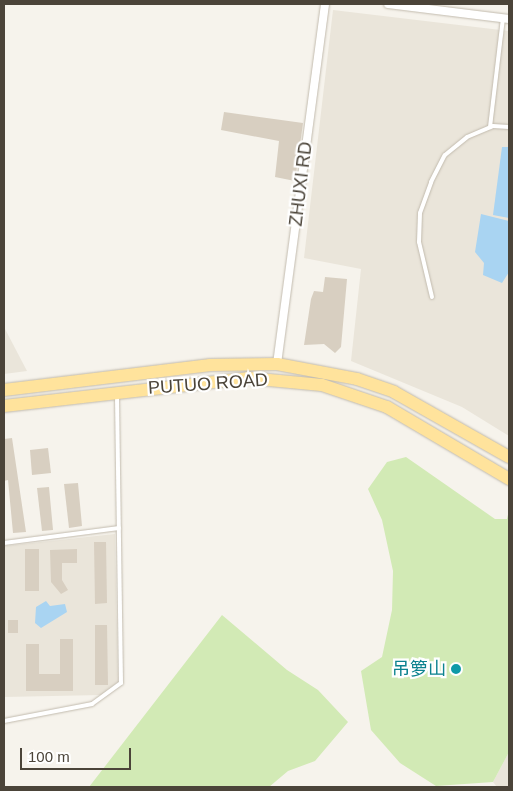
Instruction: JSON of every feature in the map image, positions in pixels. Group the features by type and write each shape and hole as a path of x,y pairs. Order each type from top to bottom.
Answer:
{"main road":[{"name":"PUTUO ROAD","path":"4,390 210,365 277,364 349,377 394,392 509,457"},
{"name":"PUTUO ROAD","path":"4,406 248,378 322,385 387,407 509,479"}],"street":[{"name":"ZHUXI RD","path":"277,364 325,4"},
{"path":"388,4 506,19"}],"lane":[{"path":"490,128 506,19"},
{"path":"432,297 419,242 420,213 445,155 490,128 509,127"},
{"path":"4,721 92,704 121,683 117,392"},
{"path":"4,543 119,528"}],"shaded area":[{"path":"333,10 509,31 509,436 462,407 351,361 361,269 304,258"},
{"path":"4,327 27,371 4,374"},
{"path":"115,534 118,682 101,695 4,697 4,546"},
{"path":"509,752 509,787 497,787 493,782"}],"green space":[{"path":"406,457 495,519 507,519 509,510 509,752 493,782 436,786 400,763 371,730 361,671 382,657 392,610 393,571 382,520 368,489 387,462"},
{"path":"222,615 287,670 318,690 348,722 315,761 288,771 269,787 89,787"}],"water":[{"path":"502,147 509,147 509,218 493,215"},
{"path":"481,214 509,221 509,272 502,283 483,275 484,263 475,252"},
{"path":"46,601 50,606 65,604 67,612 41,628 35,623 36,607"}],"building":[{"path":"224,112 303,123 295,181 275,177 279,141 221,130"},
{"path":"325,277 347,279 341,347 335,353 324,344 304,345 311,299 314,291 323,292"},
{"path":"12,438 26,532 13,533 8,480 4,481 4,439"},
{"path":"48,448 51,473 32,475 30,450"},
{"path":"78,483 82,526 69,528 64,484"},
{"path":"49,487 53,530 42,531 37,488"},
{"path":"94,542 106,542 107,603 95,604"},
{"path":"25,549 39,549 39,591 25,591"},
{"path":"77,549 77,563 62,563 62,580 68,590 61,594 51,582 50,550"},
{"path":"8,620 18,620 18,633 8,633"},
{"path":"95,625 107,625 108,685 95,685"},
{"path":"60,639 73,639 73,691 26,691 26,644 39,644 39,674 60,674"}],"place":[{"name":"吊箩山","path":"456,669"}]}
